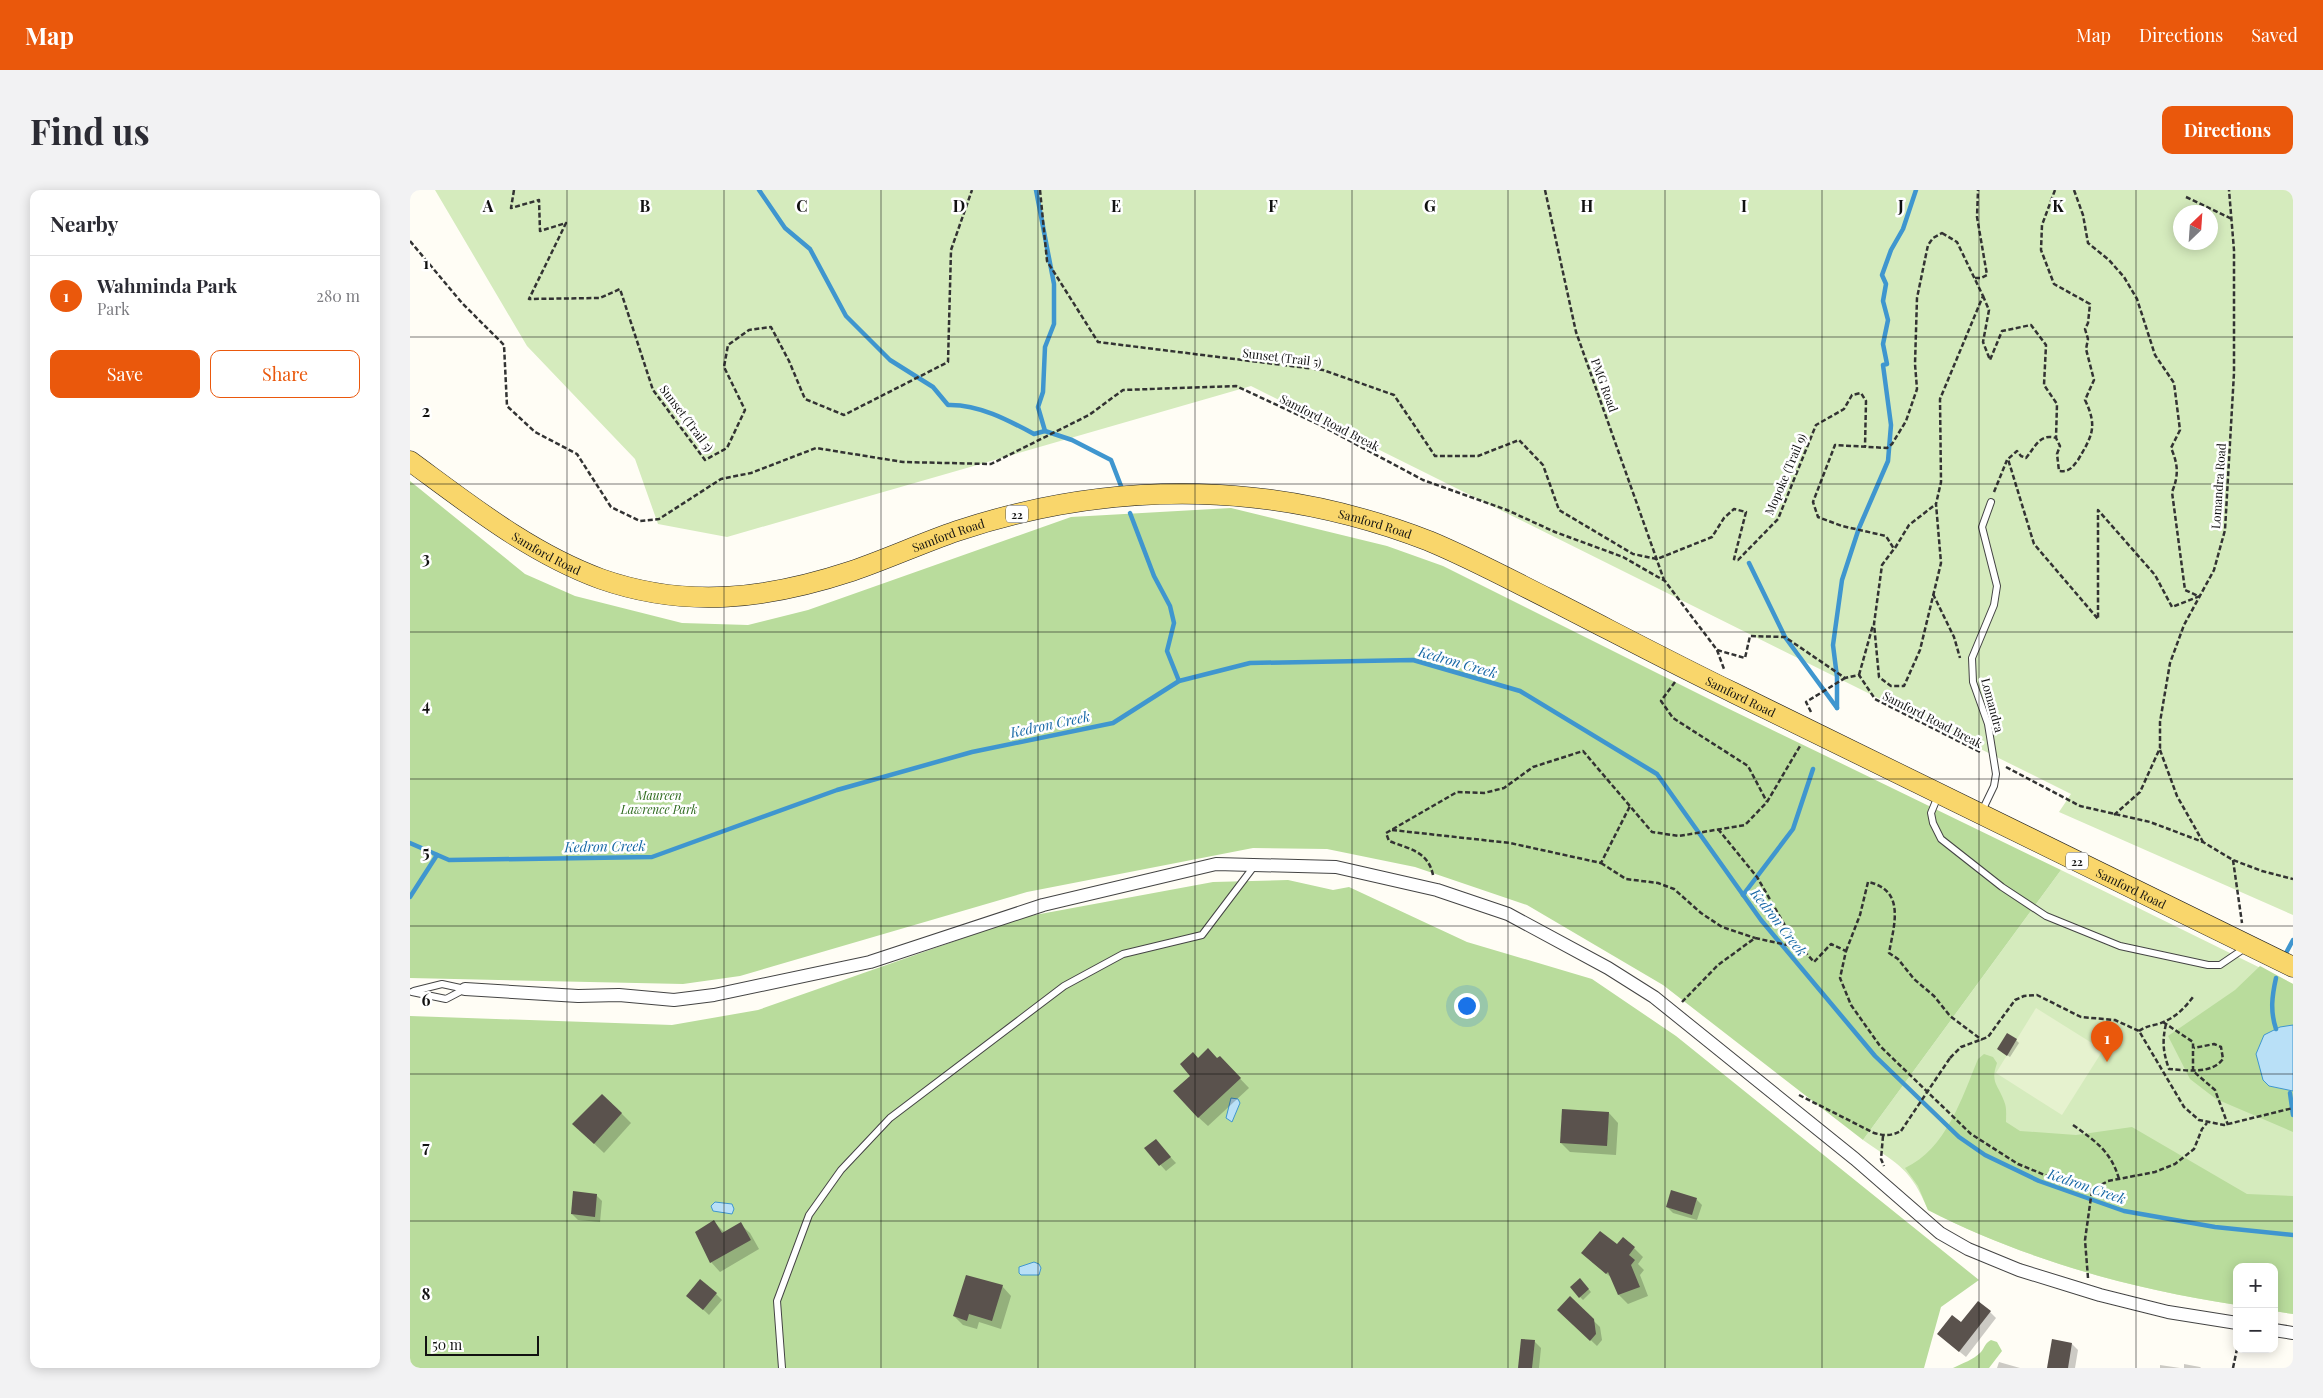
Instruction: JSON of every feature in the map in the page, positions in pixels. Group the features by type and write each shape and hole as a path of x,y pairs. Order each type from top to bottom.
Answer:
{"main road":[{"name":"Samford Road","path":"410,461 505,530 570,566 604,580 639,590 711,599 775,592 804,586 856,570 956,532 1010,515 1066,503 1112,497 1195,494 1282,502 1389,527 1465,557 1685,669 2293,967"}],"street":[{"path":"465,989 578,996 619,995 674,1000 714,995 870,962 1052,903 1216,864 1336,867 1437,890 1508,914 1608,968 1654,996 1855,1158 1940,1233 1968,1249 2019,1270 2089,1291 2168,1312 2233,1323"},
{"path":"2278,1331 2293,1333"}],"lane":[{"name":"Lomandra","path":"1980,814 1994,786 1994,762 1988,724 1973,682 1972,658 1994,605 1997,586 1982,527 1991,502"},
{"path":"1939,794 1931,813 1933,823 1941,839 2002,888 2046,916 2120,946 2208,965 2220,965 2228,961 2247,944"},
{"path":"782,1368 777,1301 809,1216 841,1170 890,1118 1064,986 1123,954 1202,935 1256,864"},
{"path":"411,992 442,984 465,989"},
{"path":"411,992 446,998 465,989"}],"path":[{"name":"Sunset (Trail 5)","path":"514,190 511,208 539,200 540,231 566,223 529,299 600,298 620,289 653,390 705,460 728,448 745,410 724,367 728,345 749,330 771,327 789,361 805,399 844,415 948,362 951,250 972,190"},
{"name":"Sunset (Trail 5)","path":"1040,190 1047,261 1098,342 1324,370 1394,395 1435,456 1478,456 1519,440 1543,465 1558,510 1634,554 1657,559"},
{"name":"PMG Road","path":"1545,190 1576,332 1665,581"},
{"path":"1975,278 1981,278 1986,275 1977,217 1978,190"},
{"path":"1894,549 1886,536 1842,526 1818,517 1814,502 1835,445 1882,448 1892,444 1906,421 1917,389 1914,364 1917,298 1928,245 1932,238 1942,233 1957,242 1975,278 1990,310 1983,342 1990,360 2002,331 2031,325 2046,345 2044,385 2057,404 2056,438 2060,446 2057,454 2059,471 2066,472 2074,466 2091,440 2091,413 2085,400 2094,380 2086,349 2088,340 2085,329 2090,317 2090,304 2054,284 2041,250 2042,226 2055,190"},
{"path":"2074,190 2083,215 2088,243 2109,260 2124,278 2137,300 2155,355 2174,383 2180,430 2171,448 2177,462 2178,479 2172,492 2185,590 2200,596"},
{"name":"Lomandra Road","path":"2114,815 2140,792 2160,748 2160,722 2170,663 2184,626 2214,570 2225,530 2234,373 2230,190"},
{"path":"2186,197 2232,219"},
{"name":"Samford Road Break","path":"410,241 462,303 504,345 507,406 535,432 578,454 611,507 640,521 658,519 721,478 751,473 816,448 903,462 991,464 1090,414 1123,390 1236,386 1320,425 1423,480 1507,510 1555,532 1623,557 1665,581 1717,650 1744,658 1750,636 1785,637 1845,678"},
{"path":"1874,624 1879,677 1891,686 1904,686 1920,650 1941,563 1936,504 1941,482 1940,399 1983,296"},
{"name":"Mopoke (Trail 9)","path":"1657,559 1712,536 1724,518 1734,509 1746,512 1734,559 1738,560 1778,519 1816,425 1844,409 1852,395 1861,393 1866,401 1865,446"},
{"path":"1991,502 2008,459 2017,451 2026,458 2042,438 2049,436 2056,438"},
{"path":"2008,459 2034,544 2098,619 2098,510 2155,575 2172,607 2200,596"},
{"path":"1809,708 1806,702 1845,678 1858,675 1874,624 1882,565 1909,525 1936,504"},
{"path":"1933,594 1954,638 1962,661"},
{"path":"1685,669 1661,701 1673,718 1748,766 1767,802"},
{"name":"Samford Road Break","path":"1858,675 1875,699 1976,749 1994,762 2080,806 2150,822 2203,842 2233,860 2293,879"},
{"path":"1437,890 1430,863 1419,853 1389,841 1386,833 1457,792 1484,793 1504,788 1533,767 1582,751 1652,832 1679,836 1688,835 1745,825 1767,802 1800,746"},
{"path":"2160,748 2177,796 2203,842"},
{"path":"1601,863 1630,806"},
{"path":"1391,830 1510,842 1601,863 1626,879 1658,883 1674,889 1701,913 1722,926 1755,938 1801,948"},
{"path":"1718,830 1757,877 1791,936 1814,962 1831,944 1846,952"},
{"path":"2233,860 2247,944"},
{"path":"1982,1040 1950,1016 1934,996 1914,979 1898,959 1889,953 1895,920 1894,899 1881,884 1868,882 1860,915 1846,952 1840,978 1851,1005 1880,1046 1971,1134 2018,1164 2074,1187 2092,1190 2108,1181 2155,1172 2175,1164 2194,1149 2202,1129 2207,1123"},
{"path":"1673,1012 1718,965 1755,938"},
{"path":"1796,1093 1874,1133 1884,1136 1893,1135 1902,1131 1950,1058 1961,1047 1988,1038 2015,1000 2024,996 2044,997 2081,1017 2115,1020 2140,1031 2184,1107 2199,1120 2207,1123 2228,1125 2293,1108"},
{"path":"2140,1031 2147,1026 2164,1023 2178,1015 2193,997"},
{"path":"2164,1023 2193,1042 2193,1071"},
{"path":"2164,1023 2163,1054 2169,1069 2193,1071 2219,1065 2223,1059 2221,1047 2214,1044 2194,1048"},
{"path":"2193,1071 2215,1090 2228,1125"},
{"path":"2073,1125 2100,1145 2114,1163 2119,1179"},
{"path":"2089,1291 2085,1240 2092,1190"},
{"path":"2233,1368 2236,1353"}],"green space":[{"path":"435,190 2293,190 2293,915 2059,812 2071,794 1251,386 727,537 658,524 635,459 527,346"},
{"name":"Maureen Lawrence Park","path":"410,481 525,574 575,596 682,623 748,625 808,610 1071,517 1231,508 1387,546 1443,566 1721,705 2061,870 1863,1140 1663,985 1527,905 1415,867 1327,849 1253,848 1027,892 740,976 683,984 410,978"},
{"path":"2061,870 2293,984 2293,1314 2278,1312 2278,1263 2233,1263 2233,1304 2118,1281 2078,1270 2002,1243 1928,1210 1916,1185 1903,1169 1863,1140"},
{"path":"1288,880 1333,890 1349,887 1467,942 1592,979 1676,1036 1979,1280 1941,1307 1924,1368 410,1368 410,1016 672,1025 758,1010 1024,917 1213,882"},
{"path":"2260,966 2293,984 2293,1132 2216,1099 2190,1079 2168,1036 2235,990"},
{"path":"2036,1008 2103,1050 2062,1115 1996,1073"},
{"path":"1984,1054 1993,1057 1997,1063 1994,1075 2005,1103 2006,1122 2020,1131 2076,1135 2132,1127 2247,1194 2293,1196 2293,1314 2278,1312 2278,1263 2233,1263 2233,1304 2157,1290 2078,1270 2002,1243 1928,1210 1918,1186 1905,1168 1919,1159 1942,1135 1959,1106 1978,1059"},
{"path":"1991,1340 1997,1342 2002,1351 1989,1368 1953,1368 1978,1355"}],"water":[{"path":"2293,1025 2293,1091 2269,1086 2263,1080 2256,1054 2264,1035 2280,1027"},
{"path":"1231,1098 1238,1099 1240,1103 1232,1122 1226,1118"},
{"path":"715,1202 732,1204 734,1209 732,1214 713,1211 711,1206"},
{"path":"1034,1262 1039,1264 1041,1268 1039,1275 1021,1275 1019,1273 1019,1267"}],"building":[{"path":"2007,1033 2017,1039 2007,1056 1997,1049"},
{"path":"1208,1048 1217,1058 1220,1056 1241,1078 1198,1118 1173,1091 1190,1076 1180,1064 1193,1052 1198,1058"},
{"path":"602,1094 622,1113 594,1144 572,1124"},
{"path":"1562,1109 1609,1112 1607,1146 1560,1143"},
{"path":"1156,1139 1171,1157 1159,1166 1144,1148"},
{"path":"1671,1190 1697,1198 1692,1215 1666,1207"},
{"path":"573,1191 597,1194 595,1217 571,1214"},
{"path":"714,1220 722,1233 741,1222 751,1240 710,1263 695,1232"},
{"path":"1600,1231 1617,1244 1623,1237 1635,1247 1629,1255 1635,1260 1631,1265 1640,1287 1618,1295 1608,1272 1606,1274 1581,1253"},
{"path":"966,1275 1003,1285 992,1321 969,1314 967,1321 953,1316"},
{"path":"1580,1278 1589,1289 1579,1298 1570,1287"},
{"path":"700,1279 717,1293 703,1310 686,1296"},
{"path":"1570,1296 1594,1319 1596,1334 1590,1341 1557,1310"},
{"path":"1978,1301 1991,1311 1959,1352 1937,1334 1952,1315 1961,1322"},
{"path":"1521,1339 1535,1340 1532,1368 1518,1368"},
{"path":"2052,1339 2072,1343 2068,1368 2047,1368"}],"waterway":[{"path":"759,190 785,228 810,249 846,316 890,360 933,387 948,405 959,405 982,410 1003,418 1034,434 1045,431 1072,440 1111,460 1121,486"},
{"path":"1036,190 1054,284 1054,324 1045,347 1043,392 1038,407 1045,431"},
{"path":"1837,708 1837,677 1833,645 1842,580 1859,528 1888,461 1891,425 1883,365 1887,364 1883,344 1888,320 1883,301 1886,284 1882,275 1891,250 1903,229 1916,190"},
{"path":"1130,513 1154,576 1170,606 1174,623 1167,651 1179,681"},
{"path":"1749,563 1785,637 1837,708"},
{"name":"Kedron Creek","path":"410,843 449,860 652,857 837,790 972,752 1113,723 1179,681 1250,663 1413,660 1520,691 1657,774 1761,920 1875,1056 1959,1137 1985,1155 2039,1181 2124,1211 2215,1227 2293,1235"},
{"path":"1743,895 1793,829 1813,769"},
{"path":"410,897 437,855"},
{"path":"2286,953 2293,940"},
{"path":"2276,978 2272,1004 2276,1029"},
{"path":"2290,1093 2293,1115"}],"place":[{"name":"Wahminda Park","path":"2107,1062"}]}
